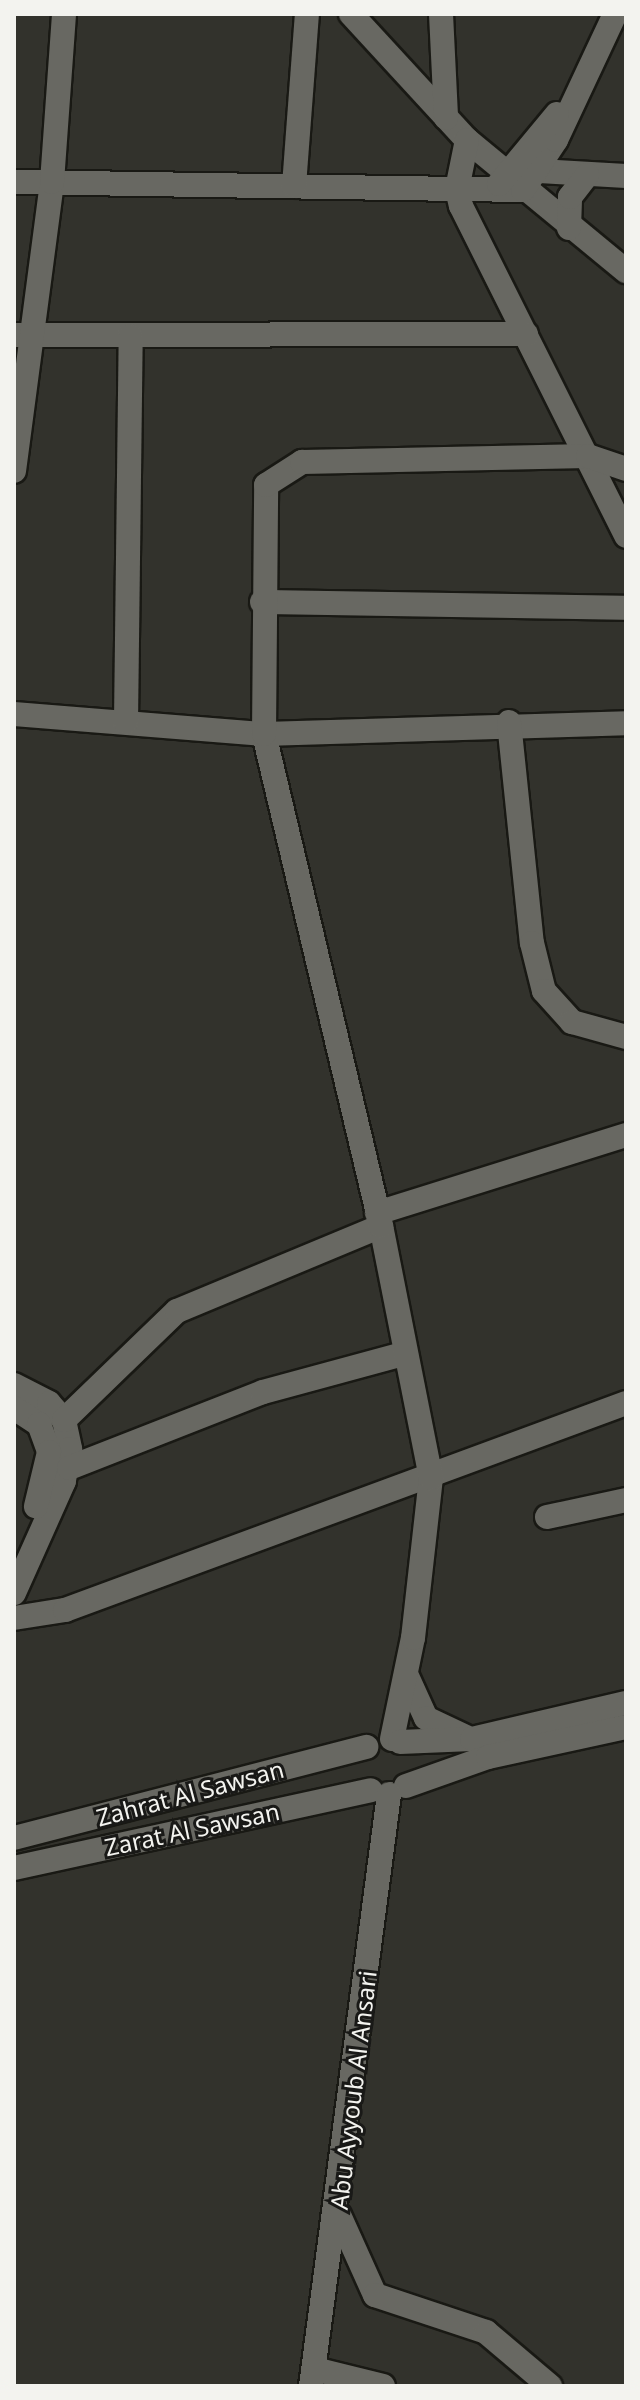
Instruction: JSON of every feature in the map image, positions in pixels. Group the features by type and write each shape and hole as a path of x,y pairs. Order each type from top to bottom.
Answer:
{"street":[{"path":"14,471 22,334 52,182 64,14"},
{"path":"294,186 307,14"},
{"path":"351,14 509,185 626,271"},
{"path":"441,14 446,118"},
{"path":"539,171 568,105 615,14"},
{"path":"509,185 568,105"},
{"path":"467,140 457,189 626,536"},
{"path":"14,182 457,189 509,185 539,171 626,176"},
{"path":"569,228 570,197 587,175"},
{"path":"22,334 526,334"},
{"path":"126,722 131,336"},
{"path":"366,1747 358,1765 389,1790 412,1758 396,1740 431,1478 403,1354 379,1220 264,734 262,602 266,485 282,468 588,456 626,469"},
{"path":"262,602 626,608"},
{"path":"14,714 264,734 509,722 626,723"},
{"path":"509,722 532,943 544,991 572,1022 626,1037"},
{"path":"64,1420 177,1311 379,1220 626,1135"},
{"path":"69,1468 263,1392 403,1354"},
{"path":"14,1385 49,1403 64,1420 69,1468 14,1593"},
{"path":"14,1618 65,1610 431,1478 626,1403"},
{"path":"14,1408 39,1424 50,1466 14,1558"},
{"path":"547,1517 626,1500"},
{"path":"406,1674 426,1718 472,1739"},
{"name":"Zahrat Al Sawsan","path":"14,1838 396,1740 472,1739 626,1703"},
{"name":"Zarat Al Sawsan","path":"14,1868 389,1790 488,1757 626,1727"},
{"name":"Abu Ayyoub Al Ansari","path":"312,2377 338,2211 389,1790"},
{"path":"338,2211 375,2295 486,2332 550,2386"},
{"path":"312,2377 383,2386"}]}
